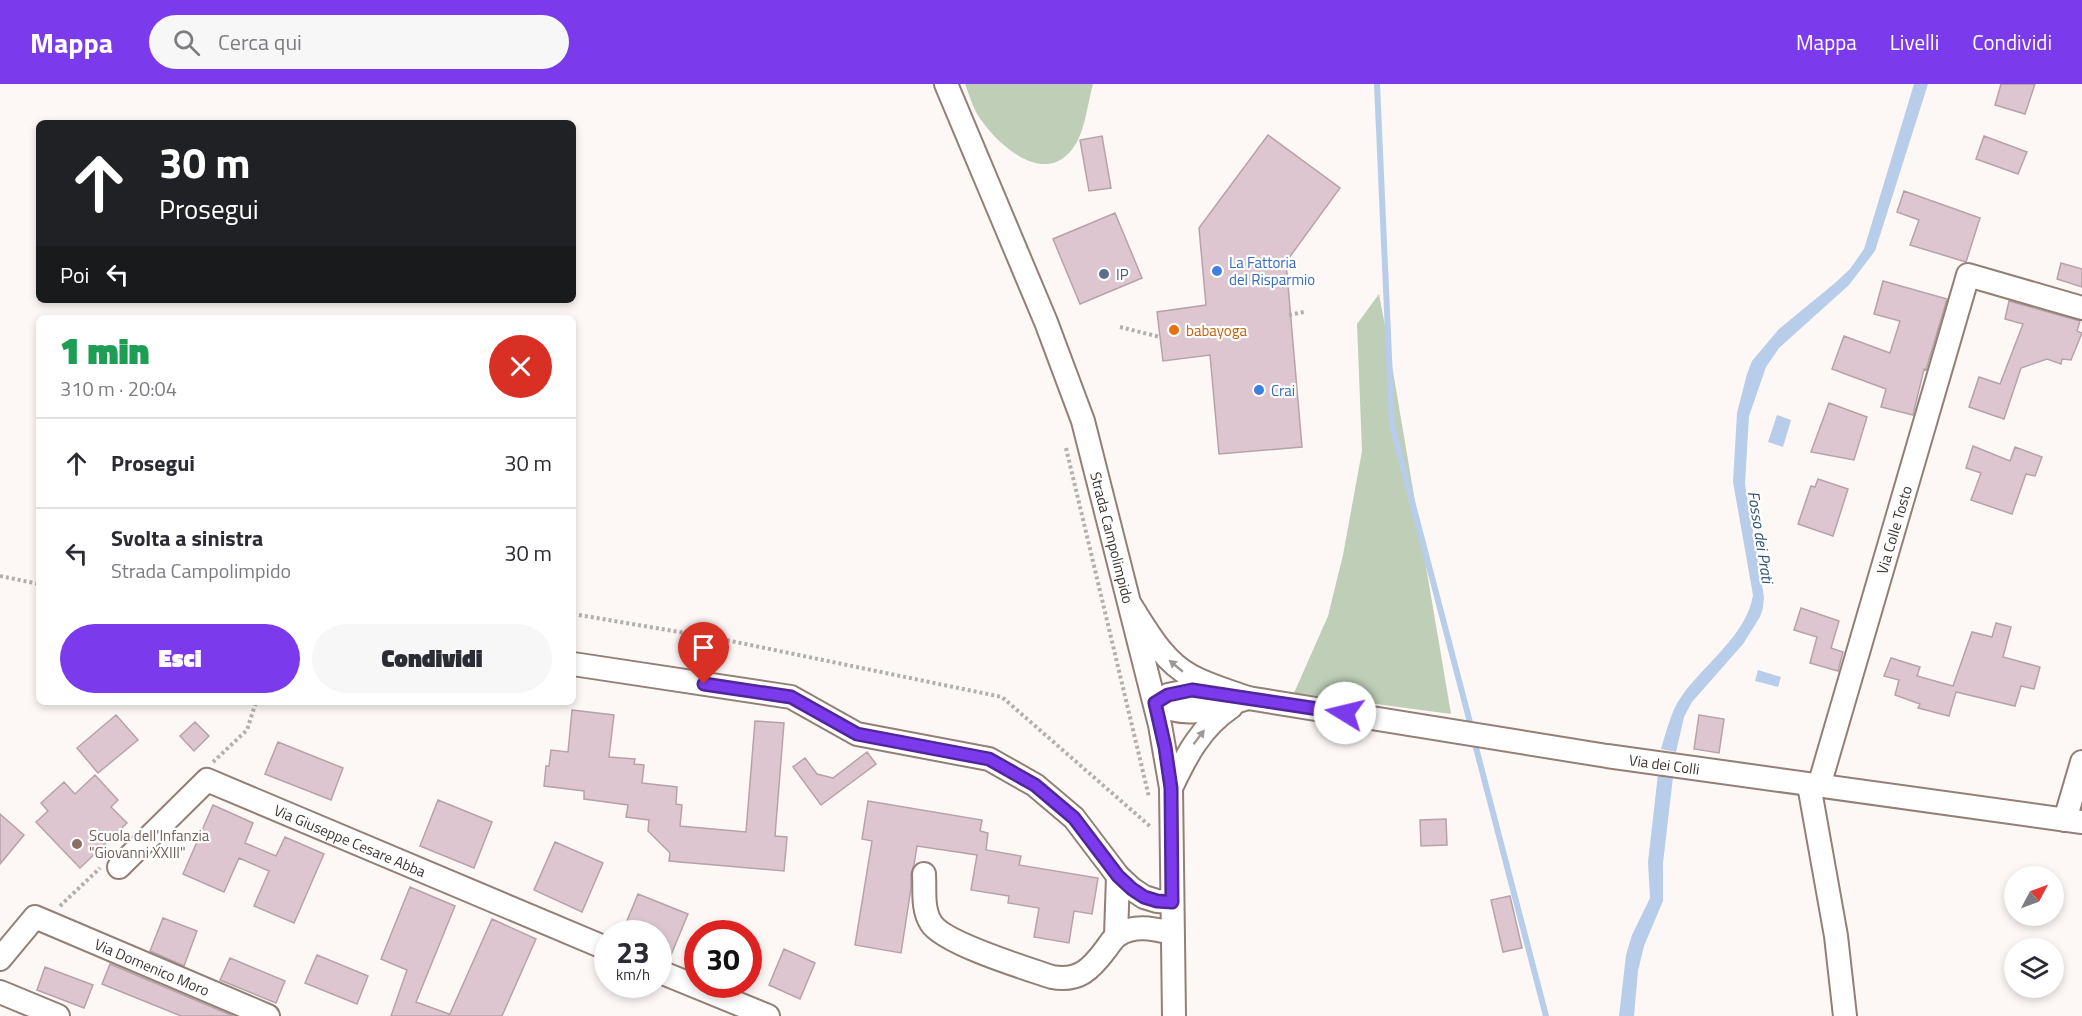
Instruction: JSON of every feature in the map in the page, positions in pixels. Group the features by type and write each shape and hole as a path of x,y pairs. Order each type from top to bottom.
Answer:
{"street":[{"name":"Strada Campolimpido","path":"946,84 1046,322 1073,393 1092,454 1155,703 1171,788 1174,1016"},
{"name":"Via Colle Tosto","path":"1814,785 1968,275 2082,308"},
{"name":"Via dei Colli","path":"1131,606 1162,652 1182,671 1206,683 1248,698 1656,763 2074,821"},
{"path":"576,664 791,697 857,734 989,759 1035,785 1074,818 1118,876 1144,897 1172,902"},
{"name":"Via dei Colli","path":"1155,703 1176,711 1196,712 1248,698"},
{"path":"1171,788 1203,731 1222,713 1248,698"},
{"path":"2074,821 2082,762"},
{"name":"Via Giuseppe Cesare Abba","path":"119,867 207,780 594,943"},
{"path":"1814,785 1845,1016"},
{"path":"924,874 927,914 938,931 957,942 1044,975 1061,979 1077,977 1097,962 1116,936 1138,928 1152,928 1172,933"},
{"path":"1116,936 1118,876"},
{"name":"Via Domenico Moro","path":"0,959 35,917 268,1016"},
{"path":"672,976 768,1016"},
{"path":"0,992 58,1016"}],"path":[{"path":"1289,315 1304,312"},
{"path":"1120,327 1160,337"},
{"path":"1064,439 1149,798"},
{"path":"0,576 36,583"},
{"path":"576,615 726,640 1002,697 1157,833 1154,821"}],"green space":[{"path":"965,84 1093,84 1079,138 1069,153 1057,162 1044,164 1031,162 1018,155 994,136 977,114"},
{"path":"1379,294 1451,714 1294,693 1328,616 1343,555 1362,451 1357,324"}],"water":[{"path":"1914,84 1928,84 1875,251 1849,285 1779,348 1766,367 1749,416 1745,484 1764,597 1760,617 1743,644 1692,702 1684,717 1676,752 1661,749 1677,703 1733,636 1749,610 1753,595 1733,482 1737,413 1747,374 1752,361 1779,329 1850,269 1864,249"},
{"path":"1777,415 1791,420 1783,447 1768,442"},
{"path":"1758,670 1781,677 1778,687 1755,681"},
{"path":"1658,774 1673,777 1663,863 1663,901 1644,946 1638,971 1634,1016 1619,1016 1626,955 1632,935 1650,898 1648,862"}],"building":[{"path":"2001,84 2035,84 2025,114 1995,105"},
{"path":"1268,135 1340,188 1286,262 1302,447 1219,454 1210,355 1163,361 1157,312 1206,305 1199,228"},
{"path":"1102,136 1111,188 1089,191 1080,140"},
{"path":"1984,136 2027,152 2018,174 1976,159"},
{"path":"1904,191 1980,218 1966,262 1910,245 1919,220 1897,212"},
{"path":"1115,213 1142,278 1080,304 1053,239"},
{"path":"2061,263 2082,269 2082,287 2057,279"},
{"path":"1883,281 1947,299 1926,370 1924,369 1913,415 1881,407 1886,389 1832,369 1844,336 1890,353 1900,321 1874,314"},
{"path":"2009,301 2080,321 2077,331 2082,333 2071,360 2062,359 2061,364 2047,359 2021,368 2004,419 1969,407 1979,377 2000,384 2023,324 2005,319"},
{"path":"1829,403 1867,417 1854,460 1811,452"},
{"path":"1973,446 2010,461 2015,447 2042,457 2035,476 2026,474 2012,514 1971,500 1981,473 1966,468"},
{"path":"1818,479 1848,489 1833,536 1798,524 1811,486 1815,487"},
{"path":"1801,608 1839,621 1831,648 1843,652 1838,671 1810,663 1817,637 1794,630"},
{"path":"1996,623 2011,627 2003,657 2040,667 2034,689 2021,686 2015,706 1956,692 1949,716 1918,708 1920,704 1895,695 1899,680 1884,676 1891,658 1920,667 1917,676 1953,686 1972,632 1992,637"},
{"path":"572,710 614,715 609,757 635,759 634,764 644,765 642,783 677,787 676,804 682,805 680,826 746,832 755,721 784,723 775,836 787,837 784,871 669,861 670,853 648,831 649,820 626,817 628,805 584,799 584,791 544,786 546,766 549,766 551,750 568,752"},
{"path":"116,715 138,740 98,773 77,748"},
{"path":"1699,715 1724,719 1719,753 1694,749"},
{"path":"195,722 209,736 194,751 180,736"},
{"path":"278,742 343,768 331,800 265,774"},
{"path":"867,752 876,764 821,805 793,767 805,758 817,774 833,778"},
{"path":"95,775 118,800 111,807 127,823 80,868 36,822 48,811 41,803 64,782 75,794"},
{"path":"438,800 492,822 474,868 420,846"},
{"path":"868,801 982,820 980,831 988,833 986,850 1021,856 1019,865 1098,878 1092,914 1074,911 1069,943 1034,937 1039,908 1008,903 1009,896 971,890 977,855 917,846 901,953 855,945 872,841 862,839"},
{"path":"213,805 253,823 245,843 276,856 285,837 324,854 294,923 254,906 269,871 239,858 224,892 183,874"},
{"path":"0,814 24,835 0,864"},
{"path":"1446,819 1447,845 1421,846 1420,820"},
{"path":"555,842 603,863 582,912 534,890"},
{"path":"410,887 455,906 416,1002 449,1014 448,1016 391,1016 407,970 381,959"},
{"path":"638,894 688,914 672,953 672,920 627,920"},
{"path":"1510,896 1522,948 1503,952 1491,900"},
{"path":"163,918 197,931 184,966 150,951"},
{"path":"492,919 536,939 502,1016 449,1016"},
{"path":"784,949 815,963 800,999 769,985"},
{"path":"317,955 368,976 357,1004 305,983"},
{"path":"230,958 285,981 276,1003 220,980"},
{"path":"110,964 233,1016 181,1016 102,984"},
{"path":"45,967 93,985 84,1008 37,990"}],"waterway":[{"path":"1377,84 1392,425 1472,730"},
{"path":"1474,740 1546,1016"}],"place":[{"name":"La Fattoria del Risparmio","path":"1217,271"},
{"name":"IP","path":"1104,274"},
{"name":"babayoga","path":"1174,330"},
{"name":"Crai","path":"1259,390"},
{"name":"Scuola dell'Infanzia \"Giovanni XXIII\"","path":"77,844"}],"route":[{"path":"704,684 791,697 857,734 989,759 1035,785 1074,818 1118,876 1132,889 1144,897 1172,902 1171,788 1155,703 1176,692 1192,690 1345,713"}],"water label":[{"name":"Fosso dei Prati","path":"1761,537"}]}
